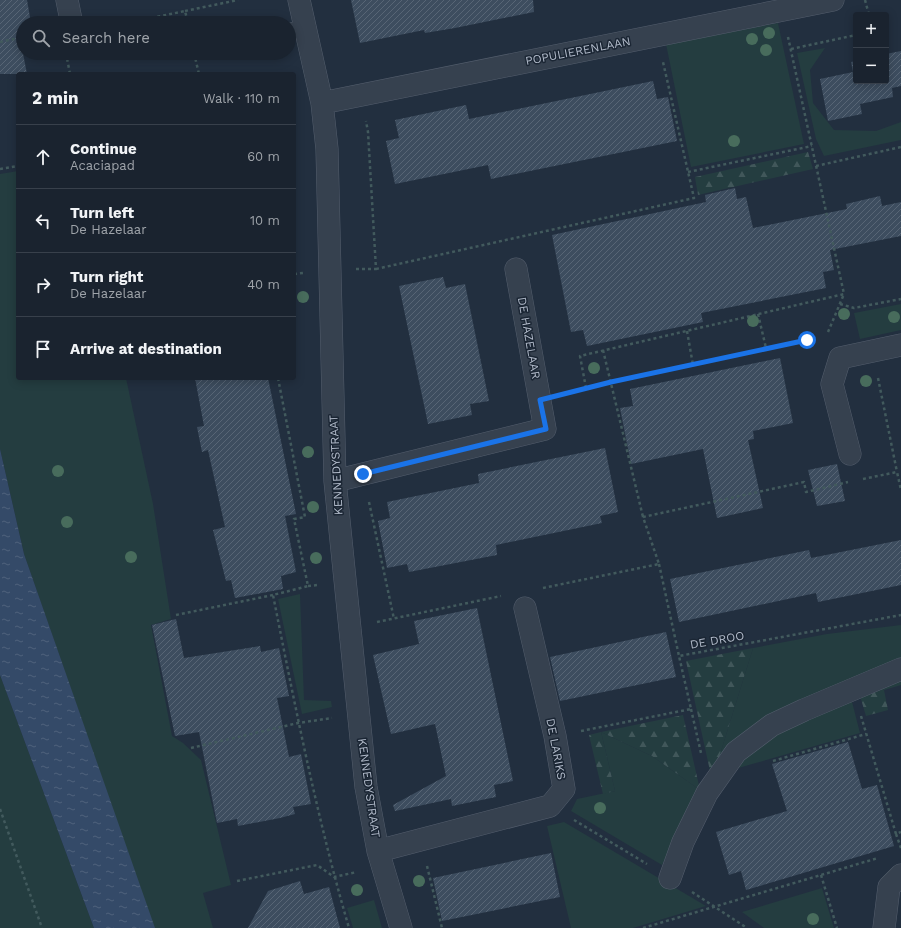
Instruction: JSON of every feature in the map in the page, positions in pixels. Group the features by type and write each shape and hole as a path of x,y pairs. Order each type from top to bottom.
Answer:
{"street":[{"name":"KENNEDYSTRAAT","path":"299,0 297,28 322,103 327,149 334,481 366,787 380,858 401,928"},
{"name":"POPULIERENLAAN","path":"322,103 833,0"},
{"name":"DE HAZELAAR","path":"334,481 546,429 516,268"},
{"path":"850,454 832,384 831,353 872,351 901,345"},
{"name":"DE LARIKS","path":"380,858 420,840 550,806 564,789 555,736 525,608"},
{"path":"670,878 683,842 710,790 736,752 772,725 901,669"},
{"path":"884,928 889,887 901,875"}],"path":[{"path":"161,16 238,0"},
{"path":"865,0 868,12"},
{"path":"540,400 611,382 807,340 831,353 840,304 844,294 782,10"},
{"path":"185,11 186,16"},
{"path":"296,274 330,270 376,269 694,198 657,35"},
{"path":"791,49 853,36"},
{"path":"0,42 16,39"},
{"path":"67,60 70,72"},
{"path":"196,60 199,72"},
{"path":"361,95 368,132 376,269"},
{"path":"688,172 812,146"},
{"path":"816,166 901,147"},
{"path":"0,169 16,166"},
{"path":"586,388 580,356 844,294"},
{"path":"840,304 854,308 901,299"},
{"path":"758,314 766,349"},
{"path":"687,331 693,364"},
{"path":"603,350 643,518 659,564 679,656"},
{"path":"872,351 901,490"},
{"path":"176,615 273,595 308,586 294,519 305,517 278,380"},
{"path":"859,480 897,472"},
{"path":"363,474 394,618"},
{"path":"643,518 804,482 806,492 852,482"},
{"path":"537,589 659,564"},
{"path":"273,595 298,723 334,877 349,928"},
{"path":"350,628 507,595"},
{"name":"DE DROO","path":"710,790 679,656 901,615"},
{"path":"853,689 901,849"},
{"path":"555,736 691,709"},
{"path":"191,748 298,723 359,714"},
{"path":"770,761 866,734"},
{"path":"0,809 42,928"},
{"path":"896,834 901,832"},
{"path":"420,840 442,928"},
{"path":"334,877 380,858"},
{"path":"643,928 879,858"},
{"path":"237,881 317,865 334,877"},
{"path":"822,875 837,928"}],"green space":[{"path":"778,23 804,144 691,167 666,44"},
{"path":"825,48 810,70 813,103 834,130 876,131 901,122 901,140 824,156 816,139 797,53"},
{"path":"808,152 813,169 698,195 695,177"},
{"path":"16,171 16,380 126,380 153,504 171,619 151,625 172,736 183,743 201,760 231,885 203,893 213,928 154,928 24,554 0,449 0,174"},
{"path":"901,304 901,330 860,339 854,313"},
{"path":"300,594 304,700 331,701 332,707 302,714 278,599"},
{"path":"901,625 901,662 850,684 712,780 753,648 827,634"},
{"path":"753,648 712,780 686,661"},
{"path":"0,675 94,928 0,928"},
{"path":"901,677 901,685 884,690 888,710 866,716 858,689"},
{"path":"850,694 860,733 728,771 740,754"},
{"path":"683,715 700,790 652,756 601,732"},
{"path":"601,732 652,756 700,790 662,865 571,811 577,799 615,791"},
{"path":"601,732 615,791 603,794 589,735"},
{"path":"564,822 706,906 633,928 571,928 547,826"},
{"path":"822,888 834,928 764,928 742,912"},
{"path":"374,900 382,928 353,928 347,908"}],"water":[{"path":"0,449 24,554 155,928 94,928 0,675"}],"building":[{"path":"0,0 27,0 30,16 16,16 16,60 24,60 27,72 0,74"},
{"path":"351,0 533,0 534,12 455,28 425,33 424,30 360,43"},
{"path":"901,51 901,86 892,88 893,97 860,104 862,114 828,121 820,79 853,72 853,84 889,84 889,53"},
{"path":"851,62 853,62 853,72"},
{"path":"653,81 657,99 668,97 677,141 491,179 488,165 395,184 386,141 399,138 395,120 466,105 469,119"},
{"path":"735,188 737,199 746,197 753,228 847,209 846,204 880,196 882,206 901,202 901,236 830,250 834,270 823,272 826,288 701,313 703,322 587,346 583,330 571,332 552,235 706,202 705,195"},
{"path":"443,277 446,288 465,284 489,401 470,404 472,415 428,424 399,286"},
{"path":"780,358 793,423 753,431 754,439 748,440 763,508 717,518 703,449 631,464 620,408 633,406 630,389"},
{"path":"195,380 268,380 296,514 285,516 296,572 281,576 283,589 235,598 231,580 226,581 213,530 225,527 208,450 202,452 197,427 204,426"},
{"path":"605,448 618,512 600,516 602,523 496,545 497,555 409,572 407,564 387,568 378,521 390,518 387,502 479,483 478,474"},
{"path":"837,464 845,501 817,506 808,470"},
{"path":"901,540 901,585 818,602 816,593 679,622 670,579 809,550 811,558"},
{"path":"477,608 513,781 494,785 496,797 452,806 451,799 395,811 393,805 446,776 435,724 391,734 373,655 419,644 414,621"},
{"path":"176,619 184,658 260,646 261,652 279,648 289,696 277,698 289,757 301,754 311,804 293,807 295,814 280,818 238,826 237,819 217,823 199,732 175,736 152,625"},
{"path":"666,632 676,677 560,701 550,657"},
{"path":"848,742 862,789 877,785 894,846 746,890 741,871 729,875 716,832 787,811 772,764"},
{"path":"551,853 560,897 442,921 433,878"},
{"path":"300,881 304,894 329,887 340,928 248,928 268,891"}],"route":[{"path":"363,474 546,429 540,400 611,382 807,340"}]}
